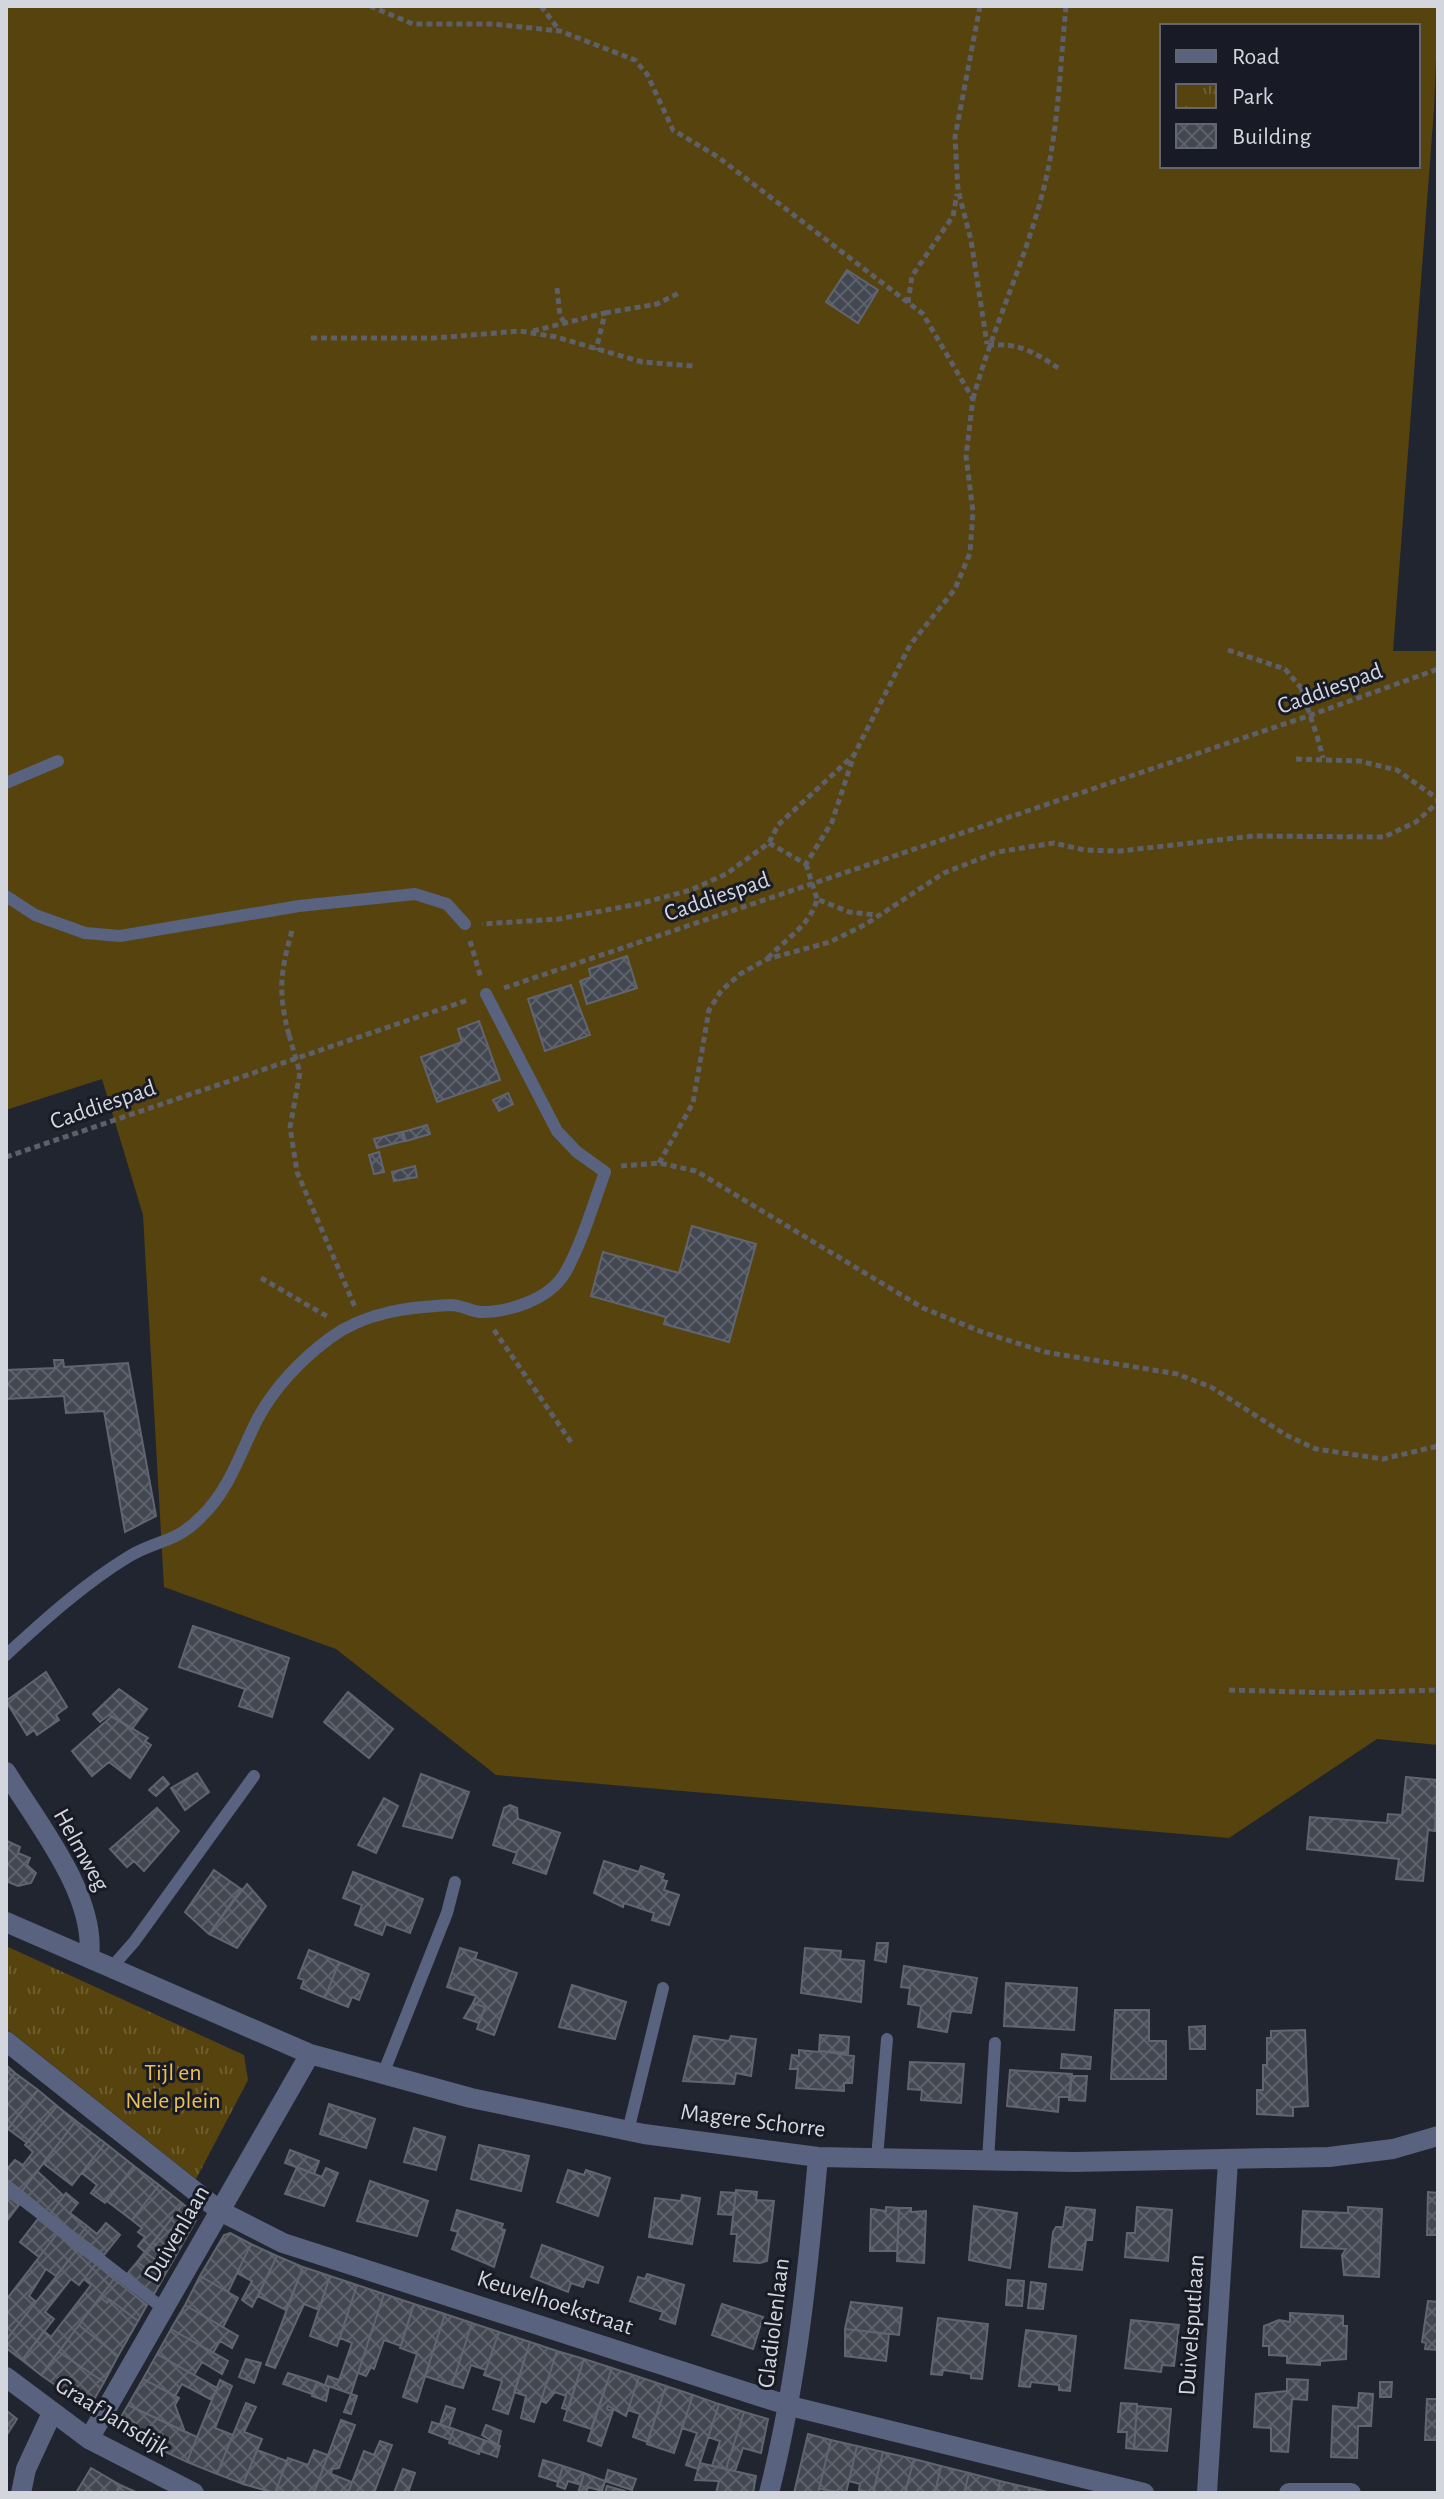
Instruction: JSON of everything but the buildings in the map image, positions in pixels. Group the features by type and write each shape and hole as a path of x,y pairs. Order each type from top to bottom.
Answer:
{"street":[{"name":"Helmweg","path":"6,1772 60,1859 88,1918 91,1938 89,1958"},
{"name":"Magere Schorre","path":"6,1922 310,2054 471,2098 628,2131 818,2157 988,2161 1228,2161 1329,2157 1393,2149 1438,2136"},
{"name":"Keuvelhoekstraat","path":"6,2041 220,2211 283,2243 790,2406 1144,2493"},
{"name":"Duivenlaan","path":"89,2439 310,2054"},
{"name":"Gladiolenlaan","path":"769,2493 790,2406 808,2278 818,2157"},
{"name":"Duivelsputlaan","path":"1207,2493 1228,2161"},
{"name":"Graaf Jansdijk","path":"6,2377 89,2439 194,2493"},
{"path":"21,2493 26,2469 52,2413"},
{"path":"1289,2493 1351,2493"}],"lane":[{"path":"6,783 58,761"},
{"path":"6,896 35,915 85,933 120,936 299,906 415,894 447,904 465,924"},
{"path":"6,1655 102,1573 140,1550 179,1537 202,1517 224,1491 259,1417 278,1388 332,1337 361,1321 411,1307 456,1305 478,1312 512,1308 541,1297 564,1275 605,1172 577,1152 557,1131 486,994"},
{"path":"111,1968 134,1942 254,1776"},
{"path":"383,2074 447,1913 455,1882"},
{"path":"628,2131 663,1988"},
{"path":"877,2158 887,2039"},
{"path":"988,2161 995,2043"},
{"path":"6,2187 164,2309"}],"path":[{"path":"370,6 413,24 493,24 560,31 635,60 647,74 673,130 718,157 923,314 973,399"},
{"path":"541,6 560,31"},
{"path":"980,6 955,137 958,190 971,240 988,345"},
{"path":"806,864 832,822 854,755 910,645 955,589 970,553 973,512 966,456 973,399 988,345 1017,275 1049,160 1066,6"},
{"path":"908,303 912,276 953,216 958,190"},
{"path":"557,288 560,316 565,323"},
{"path":"311,338 435,338 528,332 657,304 681,292"},
{"path":"596,350 605,313"},
{"path":"528,332 642,362 694,366"},
{"path":"988,345 1012,344 1029,349 1058,368"},
{"path":"1228,650 1285,669 1301,688 1323,758"},
{"name":"Caddiespad","path":"6,1157 1311,715 1438,669"},
{"path":"486,994 465,924 559,919 691,890 726,874 769,843 778,825 854,755"},
{"path":"659,1163 693,1103 709,1010 721,991 740,974 767,959 830,942 944,873 997,852 1054,843 1084,850 1120,851 1253,836 1384,837 1416,822 1438,801 1397,770 1359,761 1296,759"},
{"path":"767,959 785,938 805,924 817,899 806,864 769,843"},
{"path":"817,899 849,912 877,915"},
{"path":"299,906 279,976 281,1004 300,1073 290,1127 297,1172 361,1321"},
{"path":"605,1172 624,1165 659,1163 696,1171 723,1184 923,1308 982,1332 1045,1352 1177,1374 1211,1387 1286,1435 1316,1449 1355,1458 1383,1459 1438,1446"},
{"path":"261,1278 348,1328"},
{"path":"478,1312 493,1328 573,1445"},
{"path":"1229,1690 1351,1693 1438,1690"}],"green space":[{"path":"6,6 1438,6 1434,109 1393,651 1438,651 1438,1745 1377,1739 1229,1838 496,1775 336,1649 164,1587 143,1215 102,1079 6,1110"},
{"name":"Tijl en Nele plein","path":"6,1946 244,2055 248,2080 196,2179 6,2028"}]}
